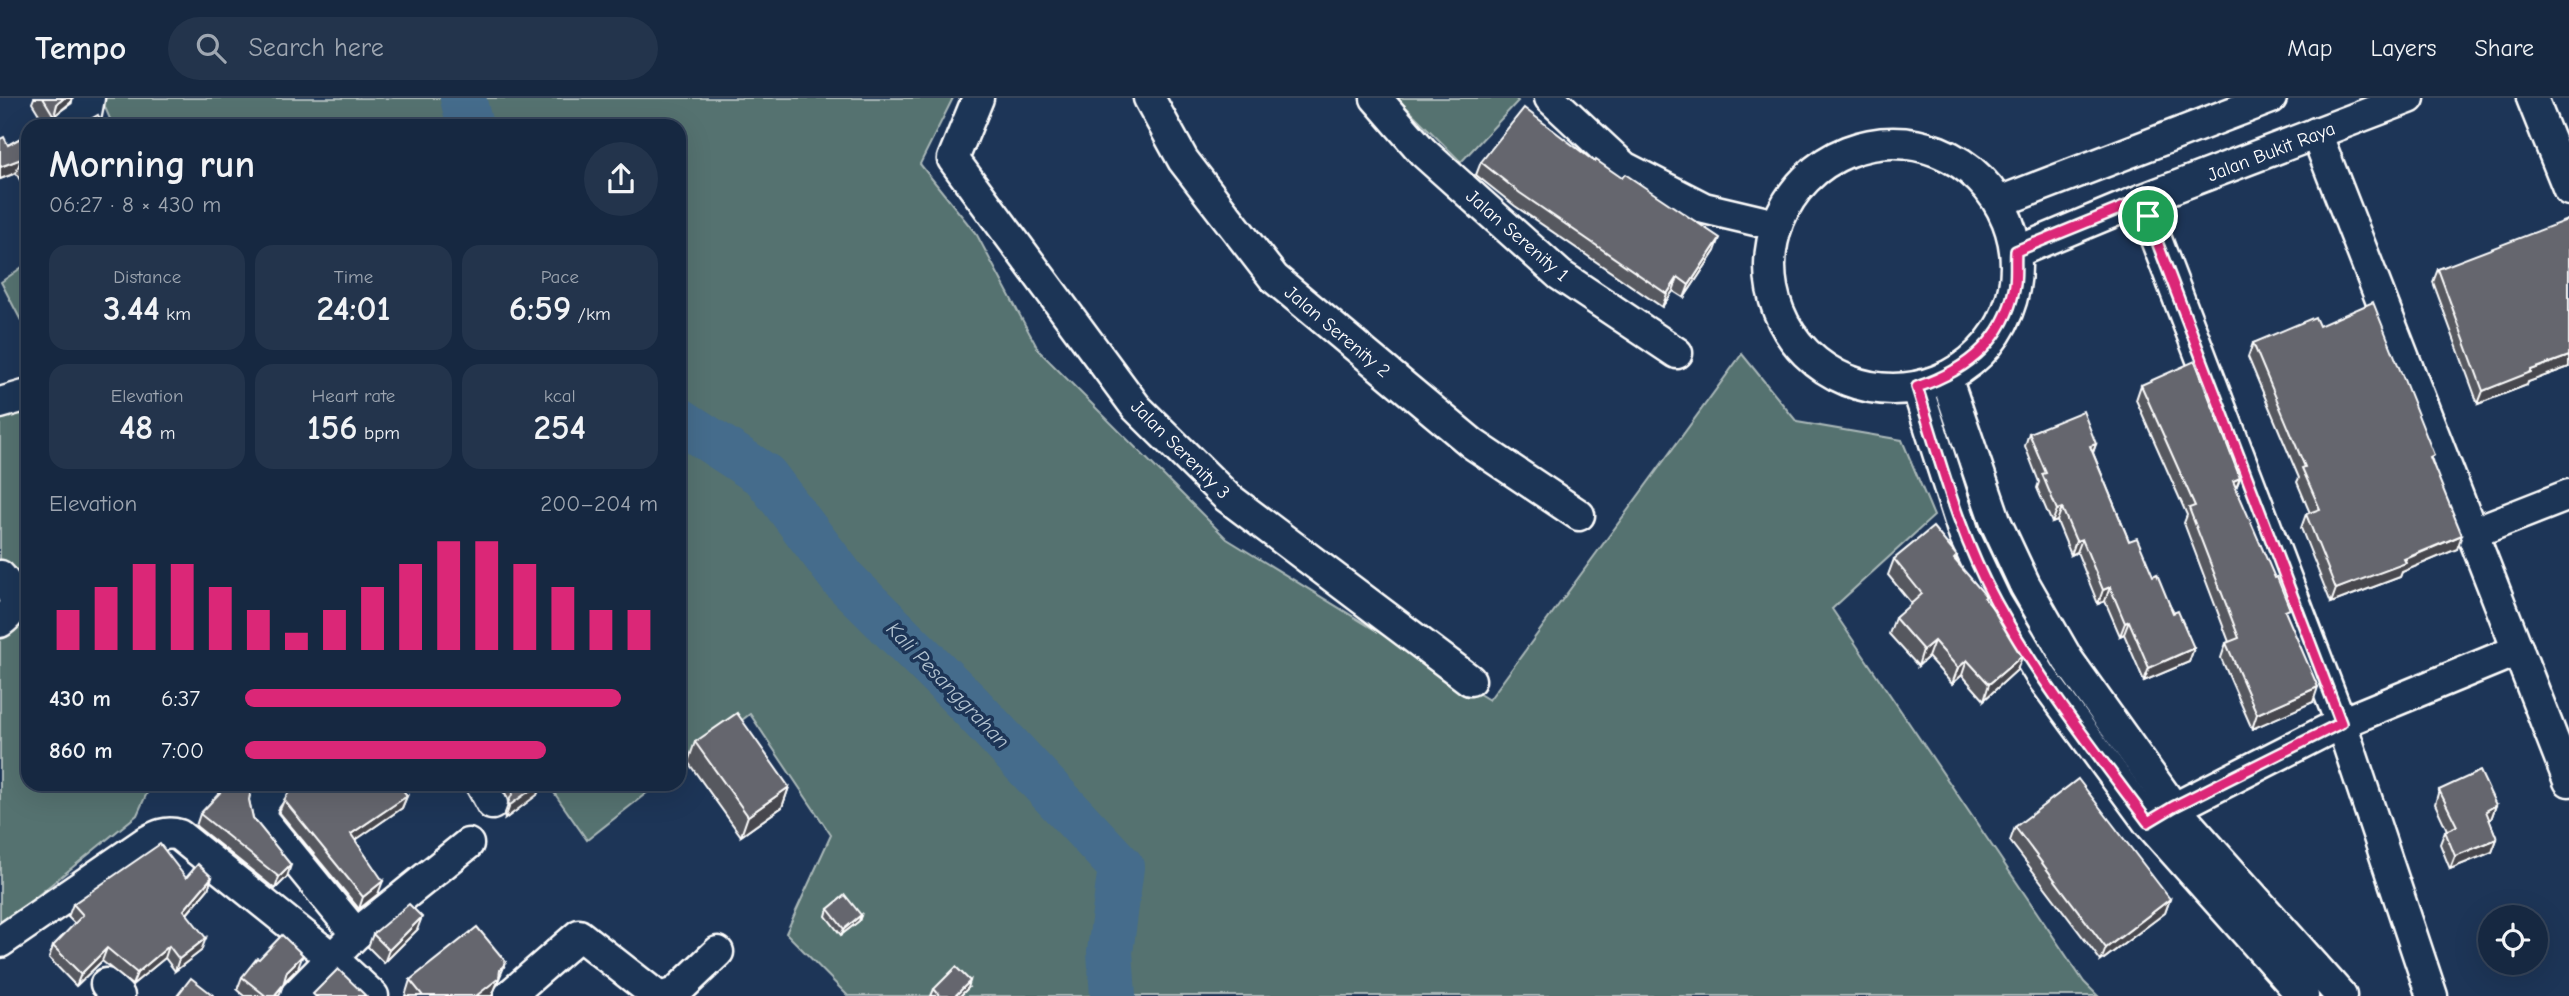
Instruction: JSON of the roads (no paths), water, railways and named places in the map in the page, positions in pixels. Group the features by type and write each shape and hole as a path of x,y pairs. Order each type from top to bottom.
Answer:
{"street":[{"path":"77,119 86,113 89,98"},
{"name":"Jalan Serenity 3","path":"978,98 953,159 1136,407 1227,497 1470,680"},
{"name":"Jalan Serenity 2","path":"1149,98 1183,160 1274,278 1473,444 1578,515"},
{"name":"Jalan Serenity 1","path":"1376,98 1423,152 1560,275 1677,353"},
{"path":"1550,98 1624,167 1704,208 1776,225"},
{"path":"1999,202 2271,98"},
{"name":"Jalan Bukit Raya","path":"2016,251 2141,200 2409,98"},
{"path":"2532,98 2569,190"},
{"path":"2316,134 2569,781"},
{"path":"1891,142 1934,149 1971,170 1999,202 2010,226 2016,251 2014,290 2001,325 1978,355 1946,377 1917,387 1876,389 1837,377 1804,353 1781,320 1770,289 1769,257 1776,225 1794,192 1820,166 1854,149 1891,142"},
{"path":"2141,200 2341,723 2431,996"},
{"path":"1946,377 1996,523 2025,585 2068,660 2173,807 2341,996"},
{"path":"1917,387 1965,537 1996,602 2041,676 2148,822 2303,996"},
{"path":"0,403 21,397"},
{"path":"2472,534 2569,495"},
{"path":"0,576 13,592 14,614"},
{"path":"2148,822 2341,723 2518,650"},
{"path":"272,791 260,810 262,819 356,934"},
{"path":"0,942 146,842 164,833 173,833 179,835 332,958 373,996"},
{"path":"295,996 356,934 468,844"},
{"path":"509,996 579,935 657,996"},
{"path":"666,996 675,993 718,952"}],"waterway":[{"name":"Kali Pesanggrahan","path":"463,98 468,119"},
{"name":"Kali Pesanggrahan","path":"686,425 765,476 843,579 969,704 1121,867 1110,952 1113,996"}]}
